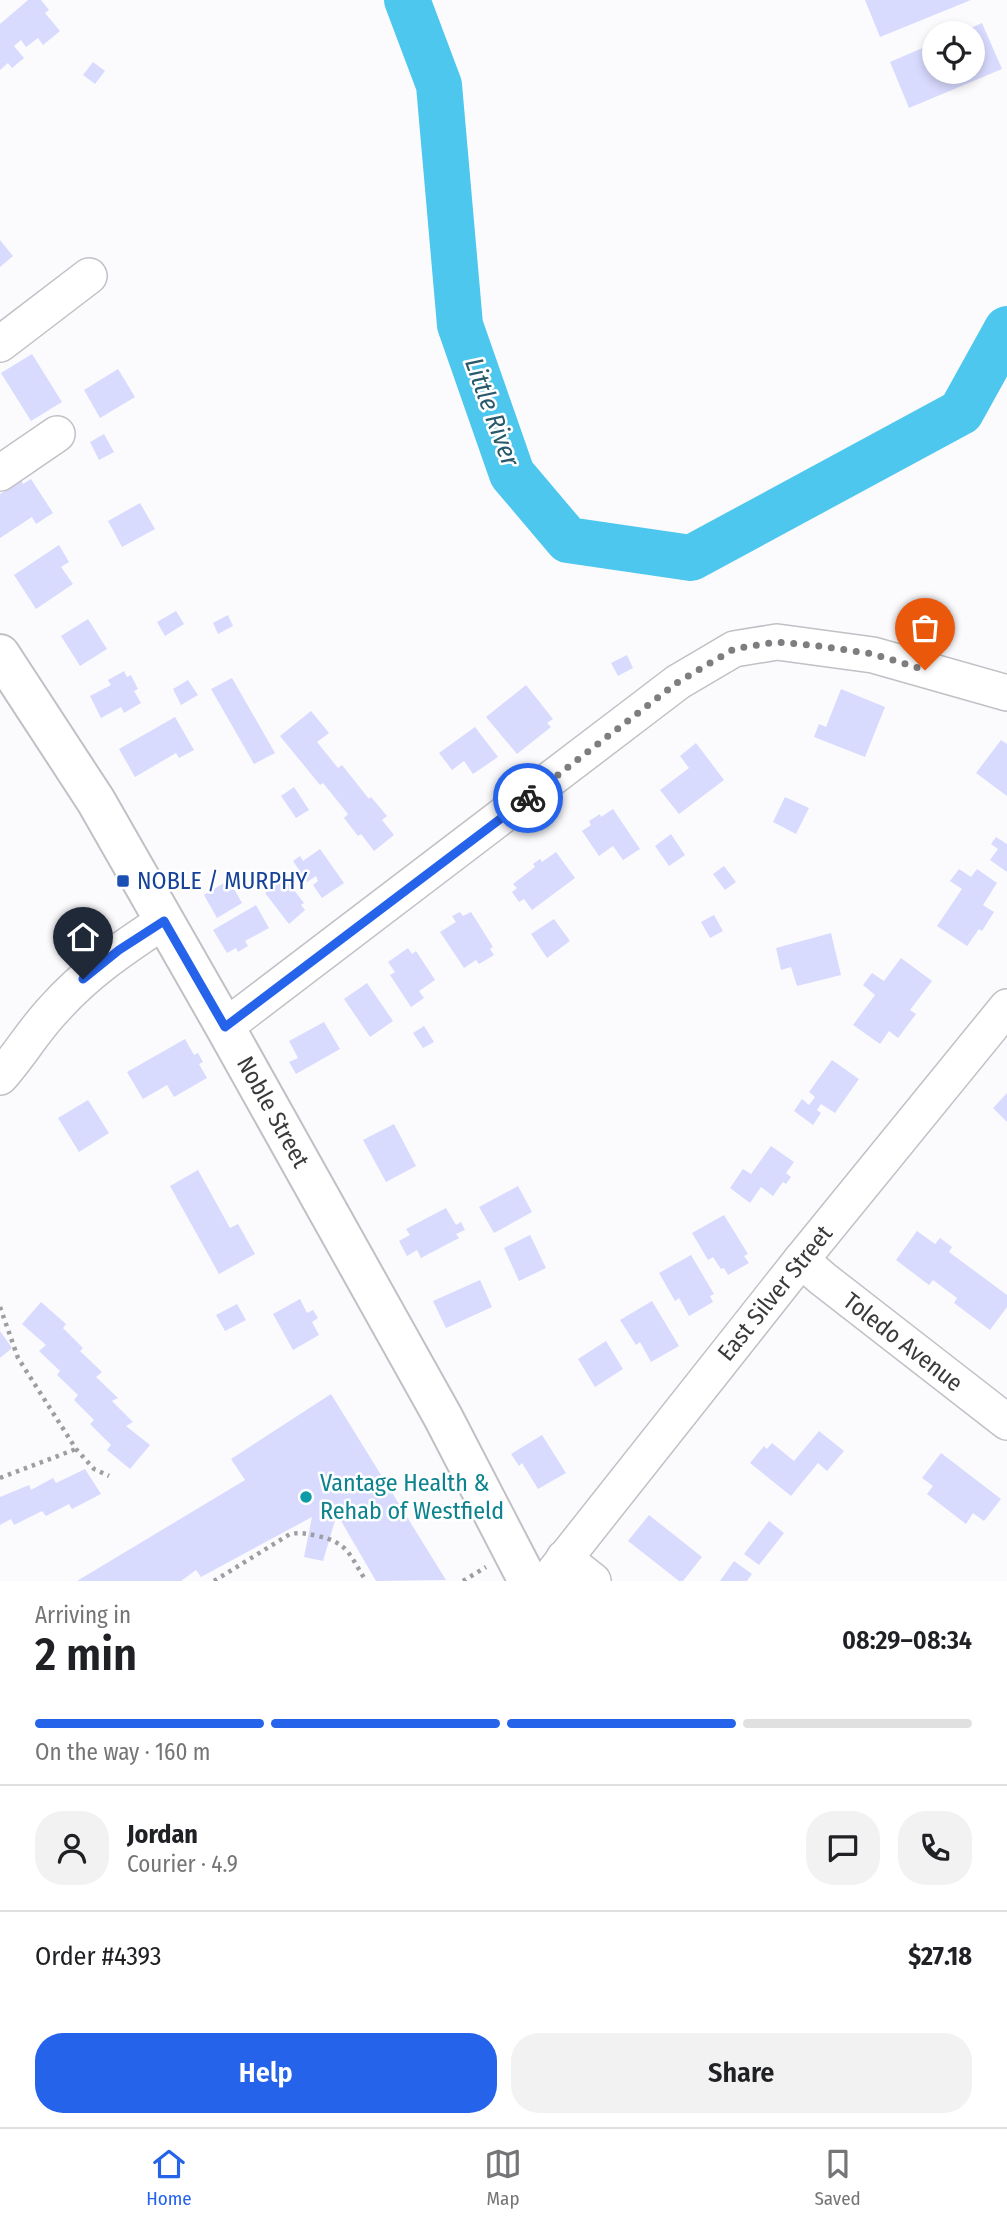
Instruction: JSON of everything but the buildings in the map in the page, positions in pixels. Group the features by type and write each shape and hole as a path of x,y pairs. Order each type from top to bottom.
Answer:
{"main road":[{"name":"Noble Street","path":"0,654 96,801 225,1027 443,1417 528,1581"}],"street":[{"path":"0,344 89,276"},
{"path":"0,473 57,434"},
{"path":"225,1027 678,682 734,649 776,642 873,654 1007,693"},
{"path":"0,1077 54,1009 83,979 119,950 164,921"},
{"name":"East Silver Street","path":"556,1569 801,1260 1007,1007"},
{"name":"Toledo Avenue","path":"801,1260 1007,1422"},
{"path":"556,1569 593,1581"}],"path":[{"path":"0,1307 19,1358 76,1449 94,1469 109,1476"},
{"path":"0,1478 76,1449"},
{"path":"214,1581 290,1534 299,1532 335,1540 344,1546 366,1581"},
{"path":"463,1581 490,1564"}],"waterway":[{"name":"Little River","path":"407,0 439,85 460,325 512,474 568,540 691,558 961,412 1007,329"}],"way so far":[{"path":"528,798 678,682 734,649 776,642 820,646 873,654 925,670"}],"place":[{"name":"NOBLE / MURPHY","path":"123,881"},
{"name":"Vantage Health & Rehab of Westfield","path":"306,1497"}],"route":[{"path":"83,979 98,965 164,921 225,1027 528,798"}]}
